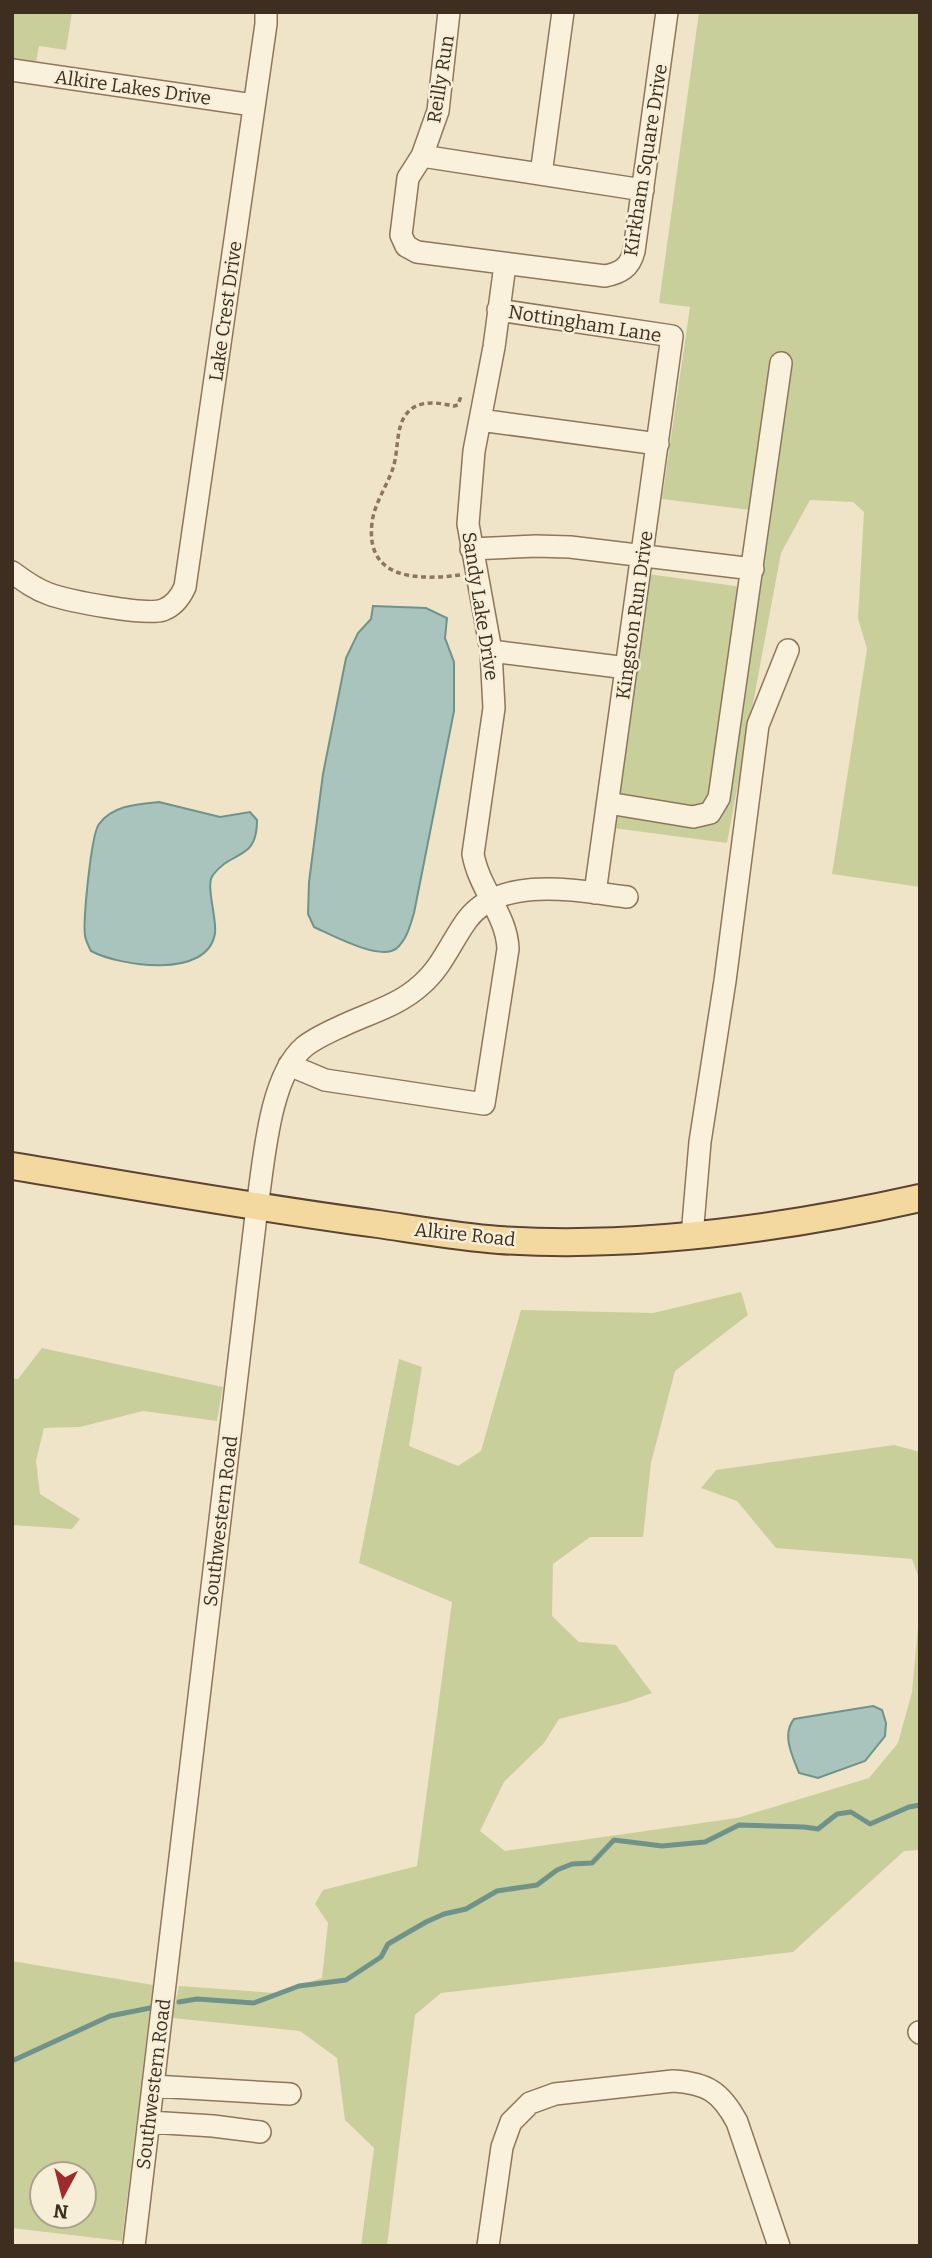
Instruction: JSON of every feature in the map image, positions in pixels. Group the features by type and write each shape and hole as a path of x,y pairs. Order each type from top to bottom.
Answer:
{"main road":[{"name":"Alkire Road","path":"12,1166 257,1207 500,1240 590,1241 692,1236 795,1222 920,1198"}],"street":[{"name":"Lake Crest Drive","path":"12,572 32,587 51,595 139,611 155,612 173,605 185,587 253,104 267,24 266,12"},
{"name":"Reilly Run","path":"449,12 438,111 422,156 408,178 401,235 406,246 417,252 505,265"},
{"path":"541,174 563,12"},
{"name":"Kirkham Square Drive","path":"505,265 595,276 622,271 628,266 634,251 667,12"},
{"name":"Alkire Lakes Drive","path":"12,70 253,104"},
{"path":"422,156 643,190"},
{"name":"Sandy Lake Drive","path":"289,1065 325,1080 484,1104 508,948 505,925 475,867 473,854 494,708 491,651 468,524 474,451 505,265"},
{"name":"Nottingham Lane","path":"498,310 672,336"},
{"name":"Kingston Run Drive","path":"595,893 672,336"},
{"path":"608,803 693,817 710,813 719,798 781,363"},
{"path":"480,420 657,444"},
{"path":"471,549 536,546 753,569"},
{"path":"692,1236 700,1142 725,981 758,725 788,650"},
{"path":"491,651 627,668"},
{"path":"491,902 512,893 533,889 627,898"},
{"name":"Southwestern Road","path":"134,2246 257,1207 278,1088 289,1065 304,1047 405,998 422,985 436,969 467,920 491,902"},
{"path":"488,2246 502,2147 511,2122 530,2103 555,2094 673,2081 693,2082 711,2089 727,2103 737,2122 779,2246"},
{"path":"153,2086 290,2094"},
{"path":"149,2122 260,2132"}],"path":[{"path":"461,396 458,405 454,406 428,402 416,406 408,412 400,425 394,466 372,523 374,551 380,561 402,575 430,578 476,572"}],"green space":[{"path":"12,12 72,12 66,50 39,46 36,62 12,58"},
{"path":"699,12 920,12 920,887 832,874 867,649 858,618 864,512 853,502 810,500 781,553 727,843 613,828 648,574 757,589 766,512 662,499 690,307 659,303"},
{"path":"741,1292 748,1315 675,1371 651,1463 643,1537 590,1537 553,1564 552,1616 579,1642 616,1645 652,1693 559,1719 544,1743 504,1782 480,1831 505,1851 737,1818 869,1778 898,1743 912,1692 920,1605 920,1850 904,1851 793,1952 441,1993 415,2015 387,2246 361,2246 374,2148 345,2120 337,2058 300,2031 172,2018 179,1986 275,1993 322,1978 328,1923 315,1904 323,1890 417,1866 452,1602 359,1563 399,1359 422,1367 409,1446 458,1466 481,1451 521,1310 653,1313"},
{"path":"42,1348 223,1387 217,1421 143,1411 80,1427 44,1428 36,1461 40,1494 80,1519 72,1529 12,1525 12,1378 18,1379"},
{"path":"894,1445 920,1452 920,1581 912,1559 776,1548 737,1501 701,1488 716,1470"},
{"path":"12,1961 153,1985 122,2241 29,2230 98,2230 98,2160 28,2160 28,2230 12,2228"}],"water":[{"path":"373,606 426,608 447,618 445,638 454,662 454,711 414,913 408,932 397,948 380,952 356,946 314,927 308,914 309,882 323,774 346,658 358,633 371,619"},
{"path":"159,802 220,817 250,812 257,820 253,843 242,854 220,867 211,879 215,933 209,948 197,958 161,965 121,961 91,951 85,936 85,913 93,844 99,824 119,809"},
{"path":"873,1706 882,1710 886,1723 885,1736 865,1761 818,1778 799,1773 788,1739 790,1725 794,1719"}],"waterway":[{"path":"179,2002 197,1999 254,2003 299,1986 346,1980 381,1957 388,1944 426,1922 466,1909 497,1891 537,1885 557,1870 572,1864 592,1863 614,1840 662,1846 705,1842 739,1825 818,1829 837,1814 851,1812 870,1824 920,1805"},
{"path":"12,2061 110,2016 150,2008"}]}
